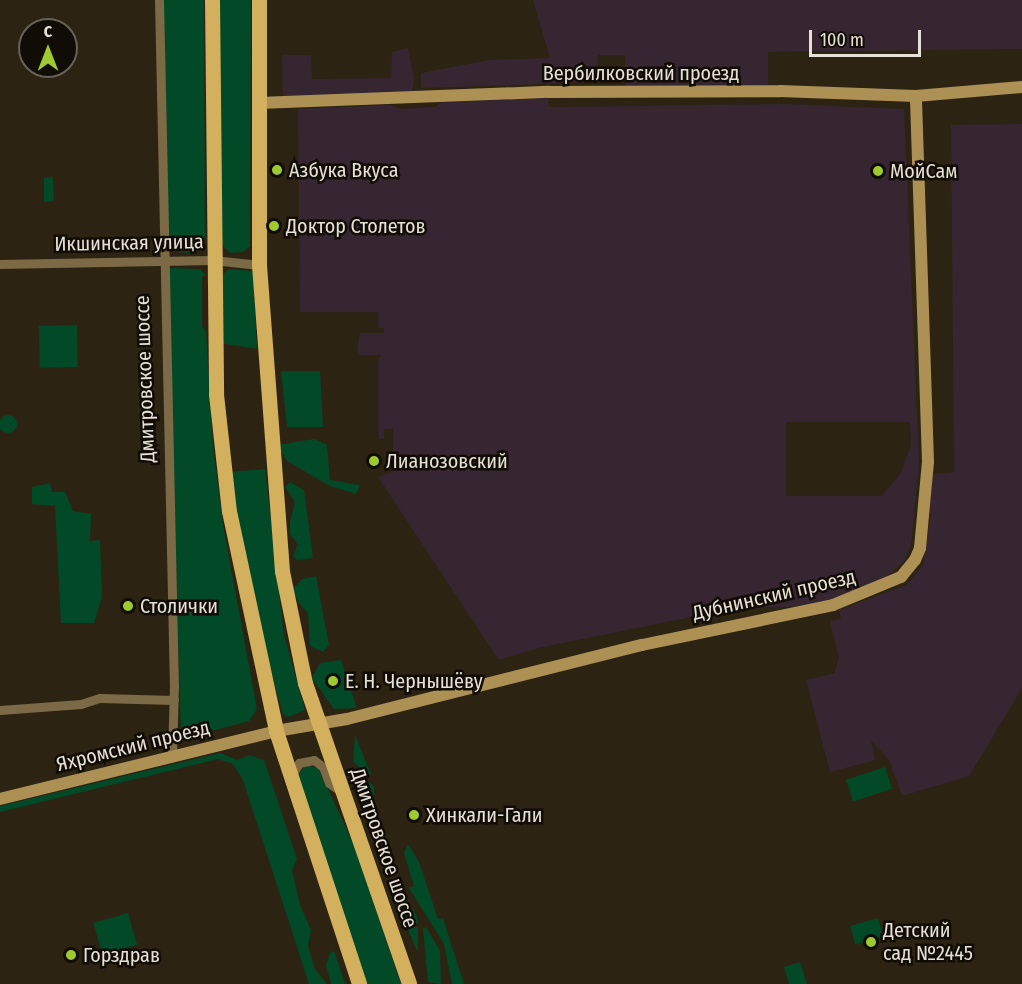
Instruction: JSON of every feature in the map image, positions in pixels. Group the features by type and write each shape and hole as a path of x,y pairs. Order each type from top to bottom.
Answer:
{"main road":[{"path":"212,0 216,394 227,502 244,593 276,731 359,984"},
{"name":"Дмитровское шоссе","path":"259,0 259,265 271,459 282,571 298,662 409,984"}],"street":[{"name":"Дмитровское шоссе","path":"159,0 174,700 172,757"},
{"name":"Вербилковский проезд","path":"259,103 549,92 780,91 916,96 1022,87"},
{"name":"Дубнинский проезд","path":"320,725 642,645 833,605 892,584 908,570 921,539 928,462 916,96"},
{"name":"Икшинская улица","path":"0,264 213,260 259,265"},
{"path":"0,710 81,704 100,698 174,700"},
{"path":"276,731 320,725"},
{"name":"Яхромский проезд","path":"0,799 276,731"},
{"path":"292,781 295,766 314,760 323,767 329,783 342,792"}],"shaded area":[{"path":"533,0 1022,0 1022,49 768,52 768,85 625,89 625,55 598,55 598,76 592,82 421,88 421,73 490,60 550,58"},
{"path":"408,48 414,79 412,94 283,98 282,55 311,55 312,79 391,78 392,52"},
{"path":"548,98 549,107 786,104 904,109 919,464 911,545 904,561 891,573 867,588 822,603 789,607 741,607 538,648 499,660 378,477 393,472 393,429 384,429 384,439 379,439 378,361 381,355 360,355 357,350 360,333 384,333 384,328 378,328 378,312 300,312 298,109 389,105 401,109 435,107 442,102","holes":["786,422 910,422 911,446 900,474 882,496 786,496"]},
{"path":"1022,124 1022,688 969,776 902,796 889,760 871,740 875,760 830,772 806,680 834,673 839,658 830,621 841,619 839,610 906,585 923,565 930,519 931,474 954,472 951,125"}],"green space":[{"path":"162,0 204,0 205,238 201,249 191,253 168,251"},
{"path":"217,0 251,0 250,246 243,252 230,253 222,245"},
{"path":"53,177 54,201 44,202 44,178"},
{"path":"168,268 200,269 206,276 202,276 202,326 206,332 213,445 223,525 257,709 249,721 181,739"},
{"path":"229,269 253,271 257,349 220,343 222,275"},
{"path":"77,325 78,367 40,368 39,326"},
{"path":"281,371 320,371 323,427 287,427"},
{"path":"8,415 14,418 17,424 14,430 8,433 2,430 -1,424 2,418"},
{"path":"314,439 327,445 330,480 360,485 356,494 330,486 287,461 277,445"},
{"path":"265,469 284,635 305,710 288,717 283,715 255,611 228,472"},
{"path":"290,482 304,490 313,558 297,560 293,556 298,544 290,534 290,522 295,502 285,487"},
{"path":"50,483 52,492 65,492 73,511 91,514 90,541 100,540 102,597 94,623 61,623 55,506 32,504 32,487"},
{"path":"316,576 329,645 323,652 310,646 308,613 298,602 293,589 302,579"},
{"path":"341,660 357,708 334,709 312,678 320,663"},
{"path":"355,735 371,774 370,775 353,762"},
{"path":"220,753 237,760 249,755 264,760 297,859 292,870 300,905 311,930 308,946 315,969 327,984 309,984 243,780 233,764 218,759 0,812 0,806"},
{"path":"305,765 318,768 354,845 401,984 367,984 297,778"},
{"path":"885,767 892,789 853,802 846,780"},
{"path":"351,770 374,786 374,825 370,824"},
{"path":"408,844 419,862 438,919 443,918 464,984 452,984 444,944 409,888 414,886 404,853"},
{"path":"407,900 416,914 418,923 408,927 418,927 418,953 401,913 410,910 408,905 402,906"},
{"path":"128,913 137,945 102,955 93,923"},
{"path":"878,918 883,936 855,944 850,926"},
{"path":"426,927 440,951 441,984 428,982 423,928"},
{"path":"331,951 335,953 345,984 331,984 326,965"},
{"path":"800,962 807,984 789,984 784,967"}],"place":[{"name":"Азбука Вкуса","path":"277,170"},
{"name":"МойСам","path":"878,171"},
{"name":"Доктор Столетов","path":"274,226"},
{"name":"Лианозовский","path":"374,461"},
{"name":"Столички","path":"128,606"},
{"name":"Е. Н. Чернышёву","path":"333,681"},
{"name":"Хинкали-Гали","path":"414,815"},
{"name":"Детский сад №2445","path":"871,942"},
{"name":"Горздрав","path":"71,955"}]}
